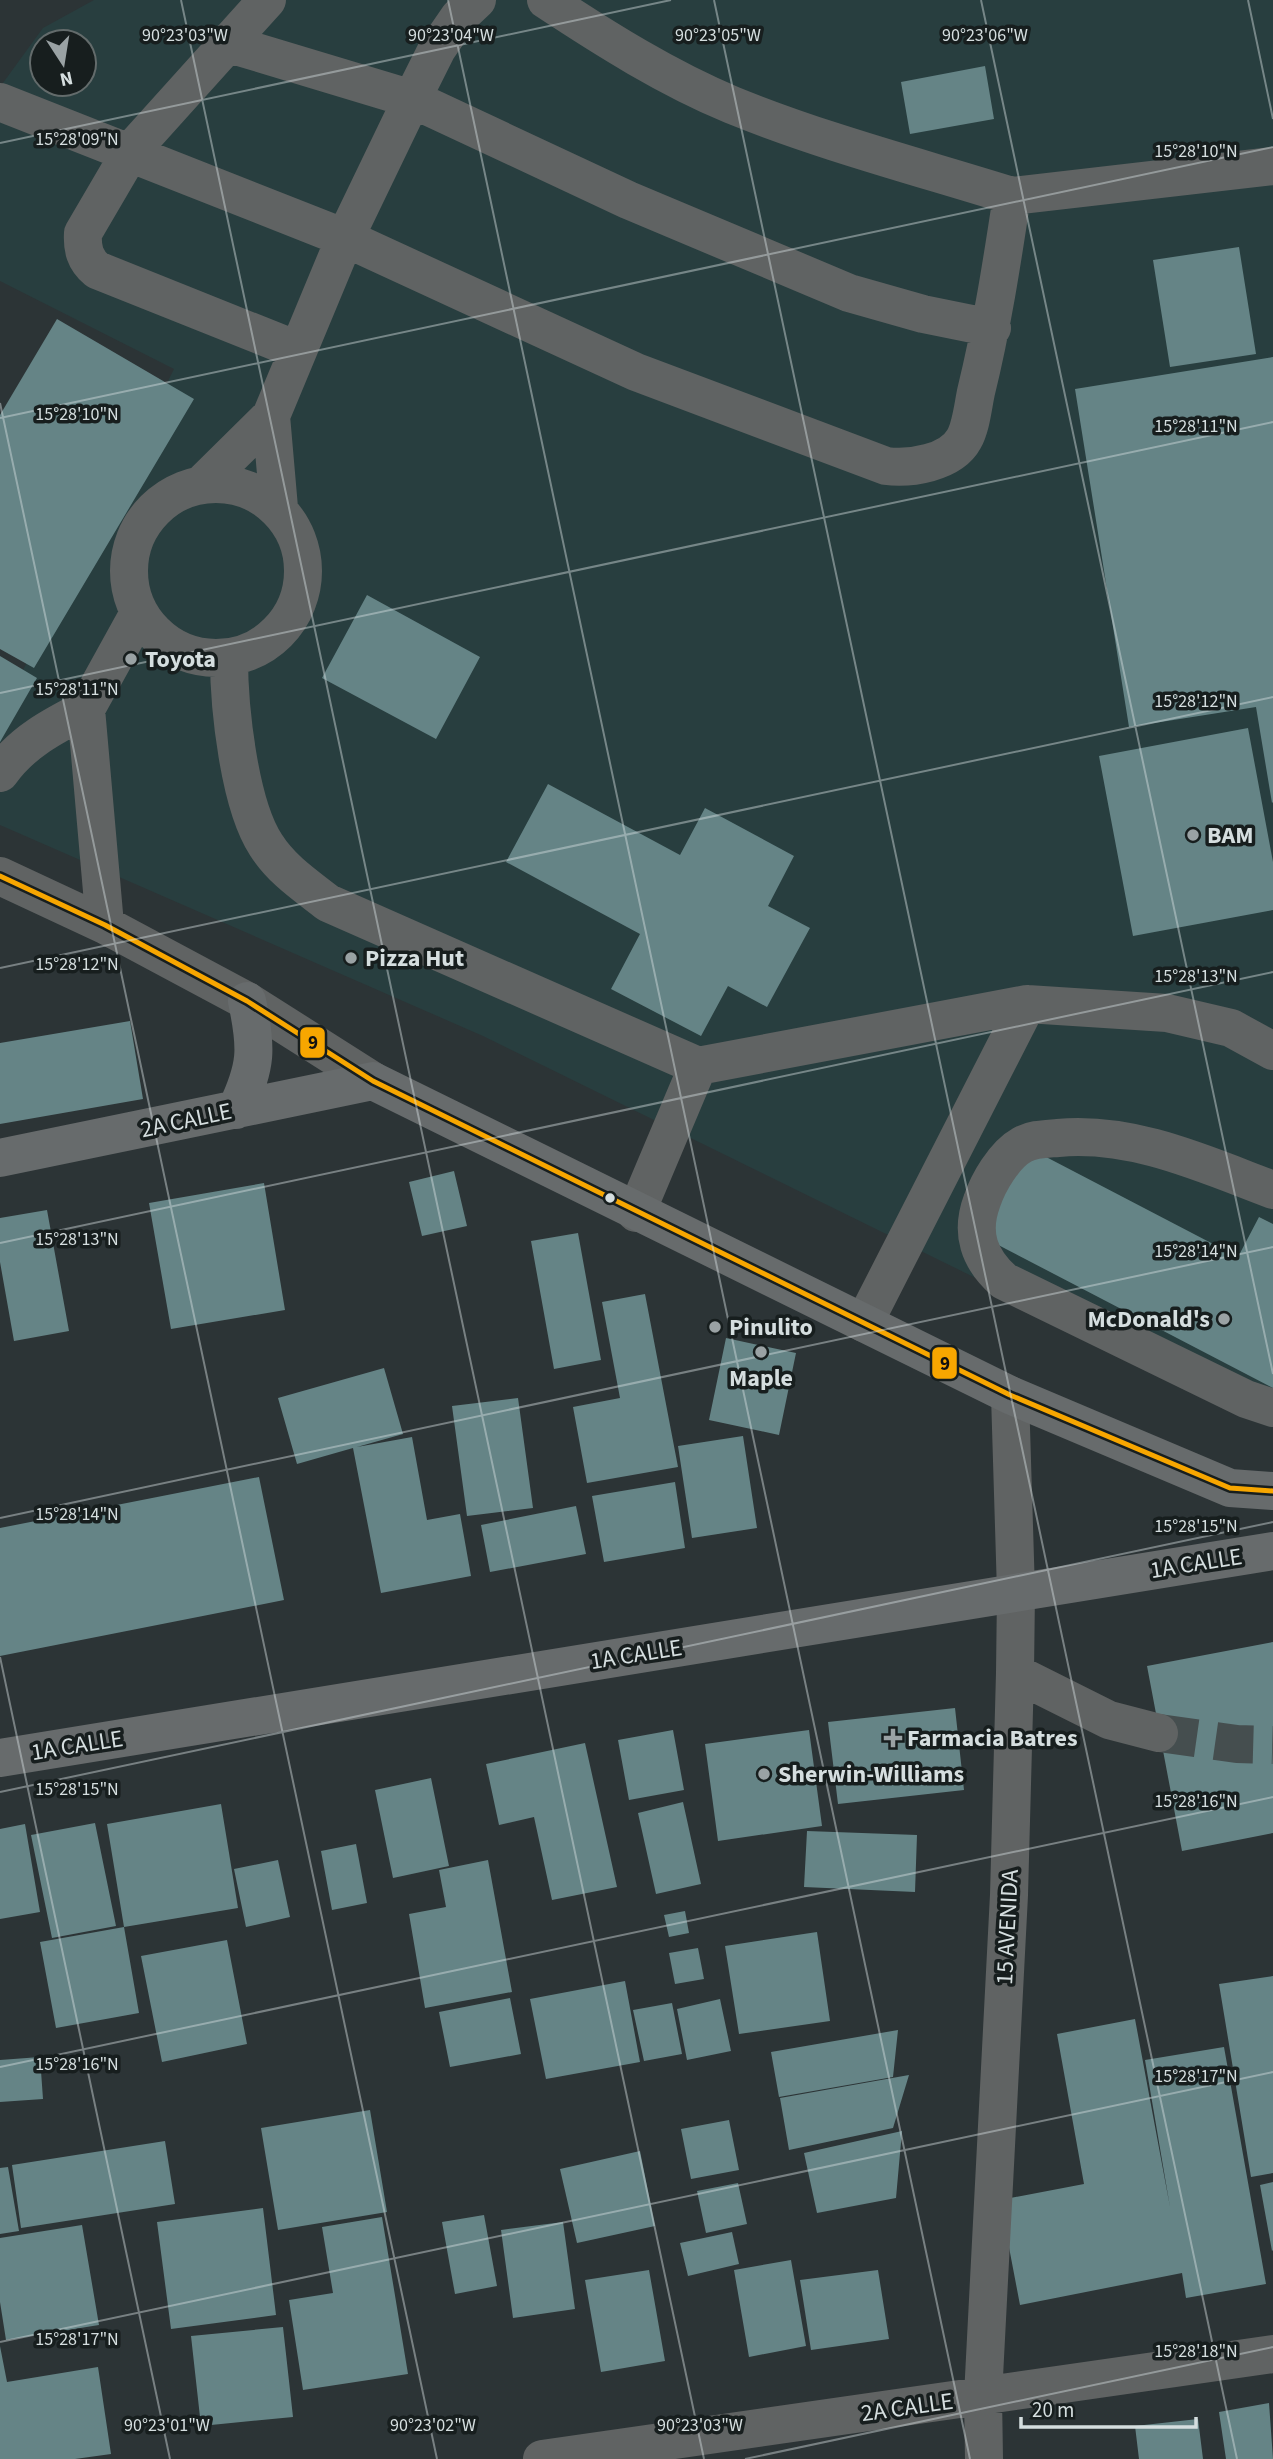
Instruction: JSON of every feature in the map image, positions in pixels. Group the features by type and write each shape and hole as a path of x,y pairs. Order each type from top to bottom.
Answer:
{"main road":[{"path":"236,1110 251,1077 255,1057 255,1038 247,1001"},
{"path":"373,1081 636,1213 1010,1395 1230,1488 1273,1491"},
{"name":"2A CALLE","path":"0,1158 373,1081"},
{"name":"1A CALLE","path":"0,1758 1273,1551"}],"street":[{"path":"267,0 131,151 83,233 83,244 89,263 97,270 297,350"},
{"path":"202,484 271,416 345,238 412,99 437,49 458,17 477,0"},
{"path":"546,0 661,70 732,104 807,132 1012,196 1273,166"},
{"path":"226,43 412,99 628,200 849,293 923,314 992,328"},
{"path":"0,102 131,151 345,238 636,372 886,466 921,465 945,455 964,440 992,328 1012,196"},
{"path":"271,416 279,508"},
{"path":"229,483 256,492 279,508 295,531 303,557 303,584 295,610 279,633 255,649 229,658 202,657 177,650 155,635 139,613 129,588 128,559 136,533 152,510 176,493 202,484 229,483"},
{"path":"0,774 10,760 39,734 86,709 139,613"},
{"path":"229,658 229,688 249,810 265,844 285,870 328,903 698,1066 1027,1004 1167,1013 1231,1028 1273,1051"},
{"path":"86,709 106,925"},
{"path":"0,876 106,925 247,1001 373,1081"},
{"path":"864,1323 1027,1004"},
{"path":"1231,1028 1273,1020"},
{"path":"636,1213 698,1066"},
{"path":"1273,1190 1168,1152 1102,1137 1070,1137 1036,1140 1021,1146 985,1191 976,1215 977,1241 986,1265 1004,1281 1246,1399 1273,1408"},
{"name":"15 AVENIDA","path":"984,2459 984,2396 1009,1895 1015,1673 1016,1592 1010,1395"},
{"path":"1015,1673 1110,1720 1159,1733"},
{"name":"2A CALLE","path":"542,2459 1273,2354"}],"shaded area":[{"path":"94,0 1273,0 1273,1424 483,1036 0,825 0,716 174,369 0,281 0,87 28,49 28,98 98,98 98,28 43,28"}],"building":[{"path":"985,66 994,119 910,134 901,82"},
{"path":"1239,247 1256,354 1170,367 1153,260"},
{"path":"57,319 194,399 34,668 0,649 0,415"},
{"path":"1273,357 1272,803 1256,707 1129,727 1075,389"},
{"path":"367,595 480,657 436,739 322,678"},
{"path":"0,656 37,678 0,742"},
{"path":"1248,728 1273,862 1273,910 1133,936 1099,756"},
{"path":"548,784 680,855 705,808 794,856 768,906 810,928 767,1007 728,986 701,1036 611,989 640,934 506,862"},
{"path":"130,1021 143,1099 0,1124 0,1043"},
{"path":"1027,1147 1238,1257 1259,1217 1273,1224 1273,1388 981,1236"},
{"path":"454,1171 467,1226 422,1236 409,1182"},
{"path":"264,1183 285,1310 171,1329 149,1203"},
{"path":"47,1210 69,1331 14,1341 0,1262 0,1218"},
{"path":"578,1233 601,1360 554,1369 531,1241"},
{"path":"645,1294 678,1467 587,1483 573,1407 620,1398 602,1302"},
{"path":"726,1338 796,1353 779,1435 709,1420"},
{"path":"384,1368 403,1434 357,1447 412,1437 427,1520 460,1514 471,1576 381,1593 353,1448 297,1464 278,1398"},
{"path":"518,1398 533,1508 467,1516 452,1406"},
{"path":"743,1436 757,1528 692,1538 678,1446"},
{"path":"259,1477 284,1600 0,1656 0,1528"},
{"path":"675,1482 685,1548 604,1562 592,1496"},
{"path":"576,1506 586,1554 490,1572 481,1525"},
{"path":"1273,1642 1273,1833 1182,1851 1147,1666"},
{"path":"955,1708 964,1790 838,1804 828,1722"},
{"path":"673,1730 684,1790 629,1800 618,1740"},
{"path":"809,1730 822,1826 718,1841 705,1744"},
{"path":"585,1743 617,1887 552,1900 534,1817 499,1825 486,1764"},
{"path":"431,1778 449,1866 393,1878 375,1790"},
{"path":"683,1802 701,1884 656,1894 638,1813"},
{"path":"221,1804 238,1908 124,1927 107,1824"},
{"path":"95,1823 116,1926 52,1938 31,1835"},
{"path":"25,1824 40,1912 0,1919 0,1829"},
{"path":"807,1831 917,1835 915,1892 804,1887"},
{"path":"356,1844 367,1903 332,1910 321,1851"},
{"path":"278,1860 290,1917 246,1927 234,1869"},
{"path":"488,1860 512,1992 425,2008 409,1914 446,1907 439,1870"},
{"path":"685,1911 689,1933 669,1937 664,1915"},
{"path":"124,1927 139,2013 56,2028 40,1942"},
{"path":"817,1932 830,2021 739,2034 725,1946"},
{"path":"227,1940 247,2044 162,2062 141,1956"},
{"path":"698,1948 704,1979 675,1984 669,1953"},
{"path":"1273,1976 1273,2173 1251,2177 1219,1984"},
{"path":"625,1981 640,2062 546,2079 530,1999"},
{"path":"510,1998 521,2054 450,2067 439,2012"},
{"path":"720,1999 731,2051 687,2060 677,2009"},
{"path":"672,2003 682,2054 644,2061 633,2010"},
{"path":"1135,2019 1170,2207 1145,2060 1224,2047 1266,2284 1186,2298 1182,2273 1020,2305 1000,2200 1084,2184 1057,2034"},
{"path":"898,2030 893,2077 779,2097 771,2052"},
{"path":"40,2057 43,2099 0,2102 0,2060"},
{"path":"909,2075 893,2128 789,2150 780,2098"},
{"path":"370,2110 387,2212 278,2230 261,2128"},
{"path":"729,2120 739,2170 691,2179 681,2129"},
{"path":"902,2131 896,2198 817,2213 804,2153"},
{"path":"165,2141 175,2204 21,2228 12,2165"},
{"path":"640,2151 655,2226 577,2243 560,2169"},
{"path":"8,2167 19,2231 0,2234 0,2168"},
{"path":"1273,2182 1273,2250 1272,2251 1260,2185"},
{"path":"738,2183 747,2224 706,2233 697,2191"},
{"path":"263,2208 276,2315 171,2329 157,2222"},
{"path":"484,2215 497,2286 455,2294 442,2222"},
{"path":"382,2217 408,2374 303,2390 289,2300 333,2293 322,2227"},
{"path":"563,2222 575,2309 513,2318 501,2230"},
{"path":"82,2225 99,2325 6,2340 0,2302 0,2238"},
{"path":"732,2232 739,2264 688,2276 680,2243"},
{"path":"791,2260 806,2346 749,2357 734,2270"},
{"path":"649,2270 665,2361 601,2372 585,2280"},
{"path":"878,2270 889,2339 811,2350 800,2280"},
{"path":"283,2327 293,2417 201,2426 191,2336"},
{"path":"0,2346 7,2382 98,2367 111,2454 75,2459 0,2459"},
{"path":"1269,2403 1273,2459 1226,2459 1219,2412"},
{"path":"1198,2419 1203,2459 1139,2459 1135,2426"}],"tunnel":[{"path":"1159,1733 1237,1744 1273,1745"}],"transit line":[{"name":"9","path":"0,876 105,925 247,1001 373,1081 1010,1395 1230,1488 1273,1491"}],"place":[{"name":"Toyota","path":"131,659"},
{"name":"BAM","path":"1193,835"},
{"name":"Pizza Hut","path":"351,958"},
{"name":"McDonald's","path":"1224,1319"},
{"name":"Pinulito","path":"715,1327"},
{"name":"Maple","path":"761,1352"},
{"name":"Farmacia Batres","path":"893,1738"},
{"name":"Sherwin-Williams","path":"764,1774"}]}
